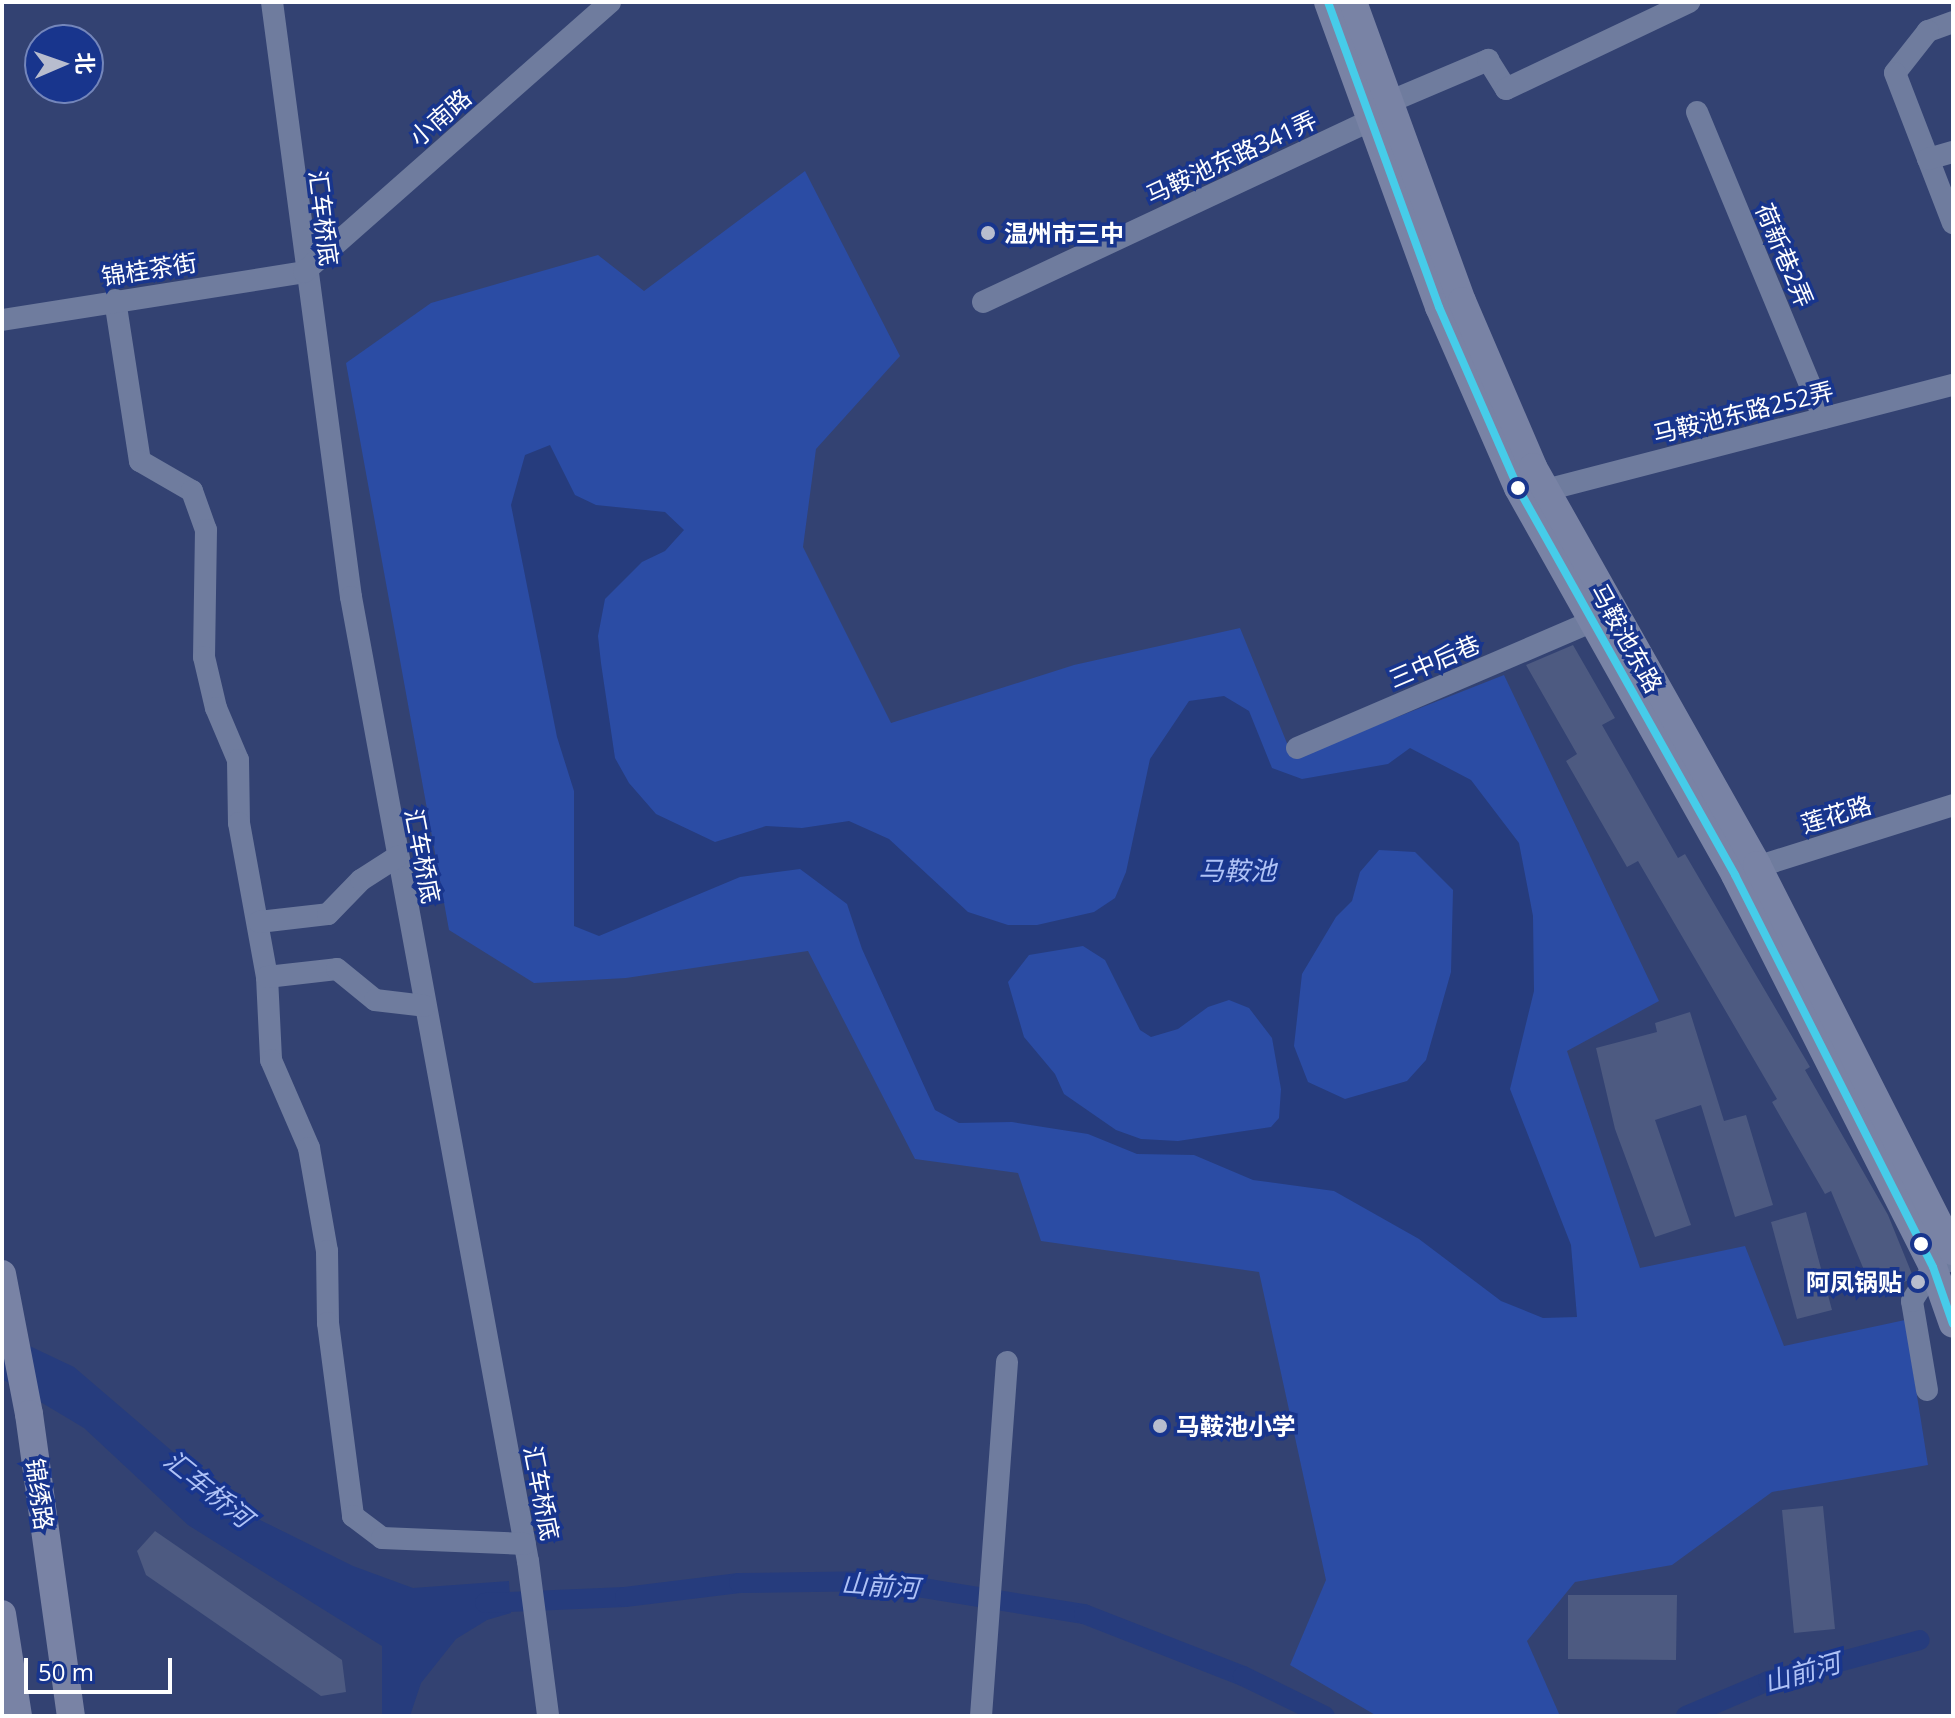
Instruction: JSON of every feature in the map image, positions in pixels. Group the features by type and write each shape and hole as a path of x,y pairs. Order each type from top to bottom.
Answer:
{"main road":[{"name":"马鞍池东路","path":"1328,2 1380,111 1546,490 1946,1259 1953,1324"},
{"name":"马鞍池东路","path":"1353,2 1380,111 1475,390 1518,488 1591,622 1746,870"},
{"name":"锦绣路","path":"2,1274 29,1414 71,1716"},
{"path":"2,1614 18,1716"}],"street":[{"name":"汇车桥底","path":"272,2 304,272 351,597 526,1552 539,1628 548,1716"},
{"name":"小南路","path":"304,272 610,2"},
{"name":"马鞍池东路341弄","path":"983,302 1488,60 1506,89 1689,2"},
{"path":"1953,22 1928,31 1895,73 1953,223"},
{"name":"荷新巷2弄","path":"1697,112 1824,418"},
{"path":"1928,159 1953,152"},
{"name":"锦桂茶街","path":"2,320 304,272"},
{"path":"115,300 140,461 192,491 206,530 204,657 216,708 238,760 239,823 267,977 271,1060 309,1148 327,1251 328,1323 353,1516 382,1538 526,1552"},
{"name":"马鞍池东路252弄","path":"1546,490 1953,385"},
{"name":"三中后巷","path":"1297,748 1591,622"},
{"name":"莲花路","path":"1746,870 1953,805"},
{"path":"259,922 328,914 361,880 397,857"},
{"path":"267,977 337,969 375,1000 425,1006"},
{"path":"1927,1390 1912,1301 1946,1259"},
{"path":"981,1716 1007,1362"}],"shaded area":[{"path":"805,171 900,356 816,449 803,547 891,723 1074,665 1240,628 1293,758 1504,675 1659,1001 1567,1051 1640,1268 1745,1246 1784,1346 1905,1320 1928,1465 1772,1492 1672,1565 1575,1582 1527,1641 1560,1716 1377,1716 1290,1665 1326,1580 1259,1272 1041,1241 1018,1173 915,1159 808,951 626,978 534,983 449,930 346,363 431,303 598,255 644,291"}],"water":[{"name":"马鞍池","path":"550,445 575,495 596,505 665,512 684,530 665,551 642,562 605,599 598,636 615,758 629,783 656,814 715,842 766,826 802,828 849,821 889,839 968,912 1008,925 1037,925 1094,912 1115,898 1126,872 1150,759 1189,701 1224,696 1249,711 1272,768 1302,779 1388,764 1410,748 1471,780 1519,843 1533,916 1534,991 1510,1089 1571,1245 1577,1317 1543,1318 1501,1301 1419,1239 1334,1191 1253,1180 1194,1155 1137,1154 1088,1134 1012,1122 959,1123 935,1110 862,949 847,904 800,869 740,877 599,936 574,926 574,791 557,737 511,505 525,455","holes":["1379,850 1415,852 1453,890 1451,972 1426,1060 1407,1081 1345,1099 1308,1082 1294,1046 1302,974 1336,917 1352,901 1360,872","1083,946 1105,960 1140,1030 1151,1037 1178,1029 1208,1007 1229,1000 1249,1008 1272,1038 1281,1089 1279,1118 1271,1127 1178,1141 1141,1139 1116,1130 1064,1094 1055,1074 1024,1037 1008,982 1029,955"]},
{"name":"汇车桥河","path":"2,1333 74,1367 242,1511 353,1566 413,1588 509,1581 511,1613 487,1620 456,1639 421,1683 410,1716 382,1716 382,1646 188,1525 84,1428 2,1379"}],"building":[{"path":"1573,645 1615,718 1602,725 1678,858 1685,854 1810,1067 1805,1070 1888,1215 1912,1274 1909,1280 1874,1294 1831,1191 1825,1194 1772,1102 1777,1099 1638,861 1627,867 1566,761 1577,754 1526,665"},
{"path":"1690,1012 1724,1121 1746,1115 1773,1205 1735,1217 1701,1105 1655,1120 1691,1225 1655,1237 1615,1129 1596,1048 1657,1032 1655,1023"},
{"path":"1806,1212 1832,1310 1797,1319 1771,1222"},
{"path":"1823,1506 1835,1629 1794,1633 1782,1510"},
{"path":"155,1531 342,1660 346,1692 321,1696 146,1575 137,1551"},
{"path":"1568,1595 1677,1595 1676,1660 1568,1659"}],"waterway":[{"name":"山前河","path":"485,1603 625,1597 739,1583 880,1581 1084,1614 1243,1676 1325,1716"},
{"name":"山前河","path":"1686,1716 1768,1681 1920,1640"}],"transit line":[{"path":"1328,2 1439,307 1518,488 1735,875 1933,1267 1953,1324"}],"place":[{"name":"温州市三中","path":"988,233"},
{"name":"阿凤锅贴","path":"1918,1282"},
{"name":"马鞍池小学","path":"1160,1426"}]}
